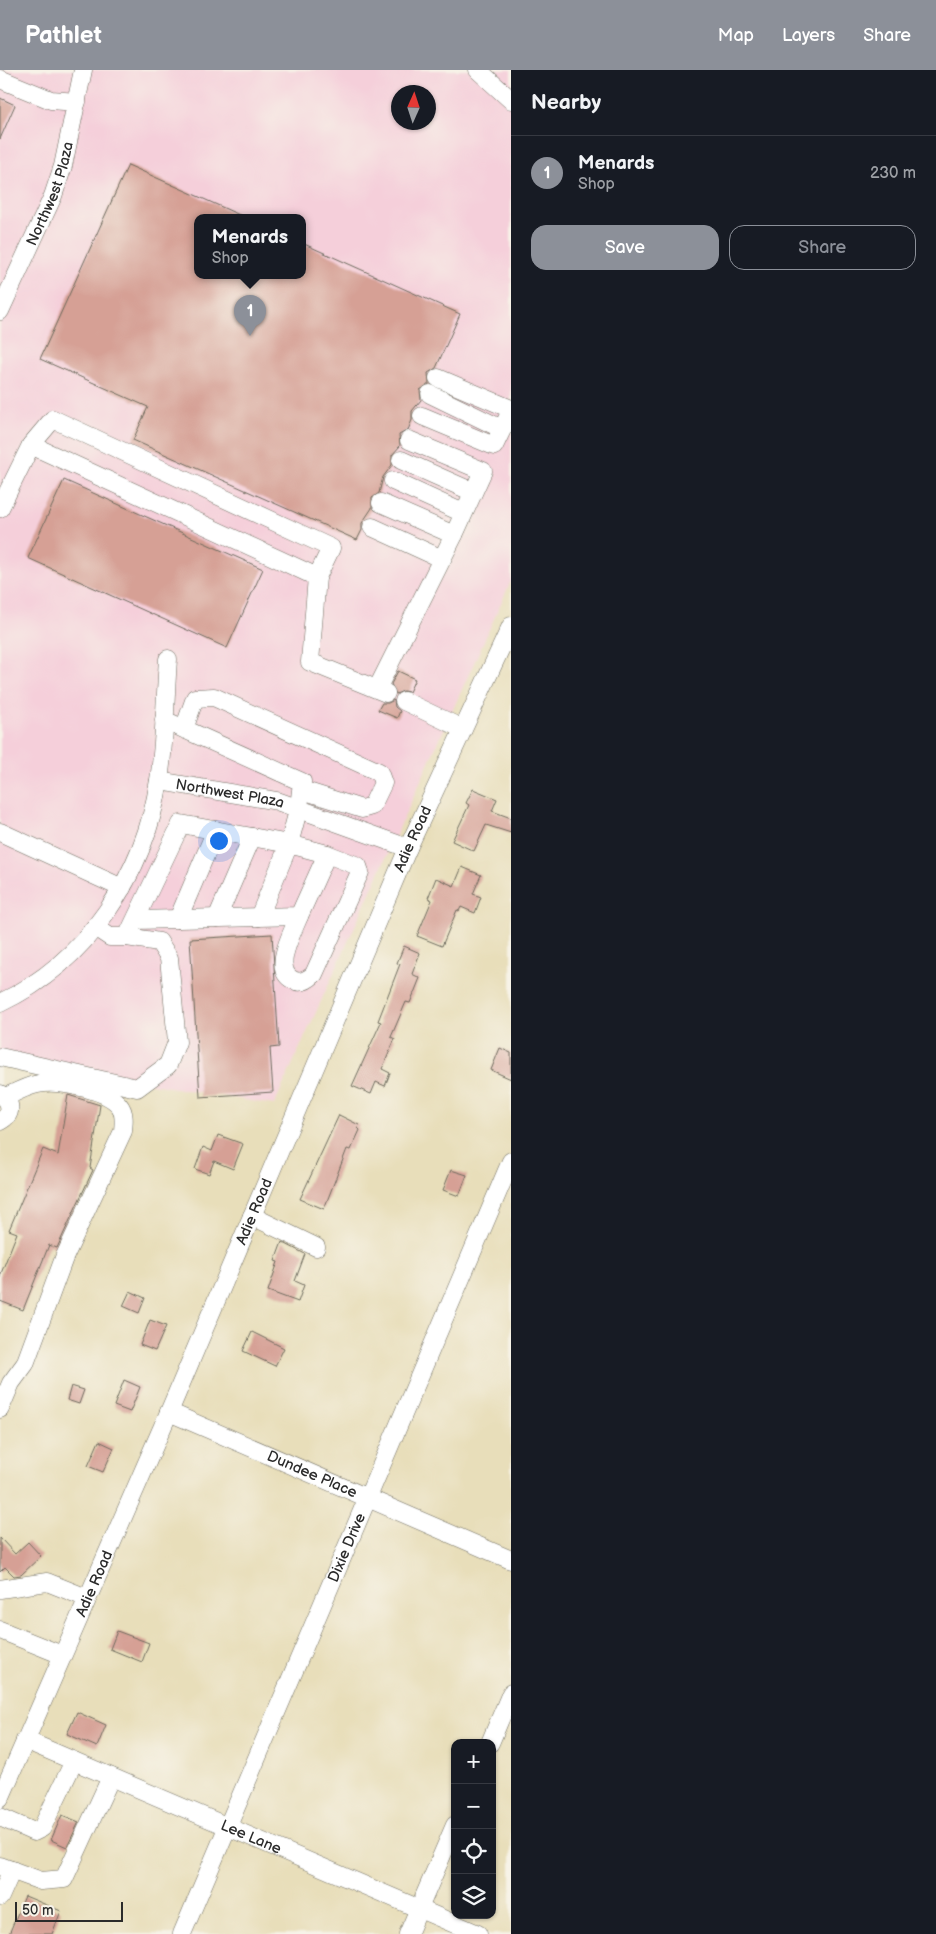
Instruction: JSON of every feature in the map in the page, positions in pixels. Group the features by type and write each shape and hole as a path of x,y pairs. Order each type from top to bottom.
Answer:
{"street":[{"name":"Northwest Plaza","path":"0,312 53,196 63,166 83,70"},
{"path":"478,70 511,100"},
{"path":"0,79 50,100 77,102"},
{"path":"0,508 31,445 53,419 331,548 317,577 310,662 382,691 511,410 438,378"},
{"path":"430,394 502,429"},
{"path":"422,416 494,446"},
{"path":"409,440 483,471"},
{"path":"31,445 317,577"},
{"path":"401,460 473,492"},
{"path":"393,481 463,513"},
{"path":"381,503 454,535"},
{"path":"372,527 442,559"},
{"name":"Adie Road","path":"0,1799 169,1412 408,848 511,626"},
{"path":"158,781 168,659"},
{"path":"184,729 196,698 214,697 378,772 383,783 372,806 362,809 301,799"},
{"path":"404,701 463,729"},
{"path":"164,720 302,782 301,799 289,844 259,917"},
{"name":"Northwest Plaza","path":"0,1003 22,991 55,968 95,927 122,888 145,839 158,781 256,796 301,799 408,848"},
{"path":"127,937 181,824 289,844 328,854 358,866 360,872 314,974 307,981 296,981 287,976 283,968 285,951 328,854"},
{"path":"178,919 216,830"},
{"path":"0,832 122,888"},
{"path":"217,918 252,837"},
{"path":"136,920 299,916"},
{"path":"0,1057 137,1088 168,1065 177,1042 169,958 160,942 127,937 110,937 95,927"},
{"path":"0,1409 11,1384 25,1364 64,1258 123,1131 124,1114 119,1105 97,1091 40,1083 3,1096"},
{"path":"0,1121 9,1111 9,1101 3,1096"},
{"name":"Dixie Drive","path":"182,1934 367,1498 510,1168"},
{"path":"252,1216 316,1247"},
{"name":"Dundee Place","path":"169,1412 511,1560"},
{"path":"0,1589 48,1582 87,1598"},
{"path":"0,1630 62,1655"},
{"path":"492,1739 511,1694"},
{"name":"Lee Lane","path":"25,1740 478,1934"},
{"path":"0,1817 34,1832 42,1828 74,1761"},
{"path":"0,1897 6,1868 41,1881 64,1879 111,1777"},
{"path":"408,1934 453,1829"}],"shaded area":[{"path":"0,70 511,70 511,581 274,1105 17,1061 0,1053"}],"building":[{"path":"0,98 15,105 0,139"},
{"path":"128,165 237,214 194,214 194,279 306,279 306,245 460,314 436,368 428,373 429,384 420,390 421,400 412,411 412,420 408,430 399,435 400,446 392,455 392,465 383,477 379,493 372,498 372,508 362,523 362,530 357,540 133,440 148,407 40,359"},
{"path":"64,480 263,569 227,648 28,558"},
{"path":"398,671 415,679 409,692 403,691 396,694 391,684"},
{"path":"394,700 395,707 400,711 397,718 378,710 382,703"},
{"path":"473,789 497,799 492,811 511,818 511,833 486,825 474,851 452,841 469,805 466,803"},
{"path":"462,867 481,875 473,894 481,897 475,913 461,907 459,911 457,910 442,946 417,936 432,900 428,898 436,878 454,886"},
{"path":"272,934 279,1047 270,1048 273,1092 200,1097 190,939"},
{"path":"404,946 420,953 412,974 420,978 410,1003 406,1002 391,1037 395,1039 382,1069 390,1073 385,1086 376,1082 371,1094 352,1086 381,1022 378,1021 400,964 397,963"},
{"path":"500,1048 511,1053 511,1079 491,1070"},
{"path":"68,1095 100,1105 90,1168 93,1170 57,1248 49,1245 23,1310 0,1301 0,1276 17,1233 9,1230 43,1149 58,1155"},
{"path":"339,1115 359,1125 358,1128 360,1130 351,1150 347,1149 324,1209 300,1199"},
{"path":"218,1135 243,1144 233,1169 214,1161 209,1174 195,1169 203,1147 212,1151"},
{"path":"451,1170 467,1175 459,1196 443,1190"},
{"path":"282,1242 305,1254 295,1281 304,1285 298,1302 268,1291 278,1262 275,1261"},
{"path":"130,1291 145,1298 139,1313 123,1306"},
{"path":"150,1320 166,1326 155,1351 140,1345"},
{"path":"252,1332 284,1348 275,1366 243,1351"},
{"path":"124,1380 140,1387 130,1412 114,1406"},
{"path":"71,1386 84,1390 79,1404 67,1400"},
{"path":"99,1441 114,1448 103,1472 88,1466"},
{"path":"0,1538 15,1554 28,1542 41,1556 21,1575 14,1576 5,1567 0,1572"},
{"path":"117,1631 149,1643 142,1662 110,1649"},
{"path":"77,1712 106,1725 97,1747 67,1734"},
{"path":"62,1815 79,1822 67,1847 51,1840"},
{"path":"25,1896 61,1911 52,1934 9,1934"}],"place":[{"name":"Menards","path":"250,336"}]}
